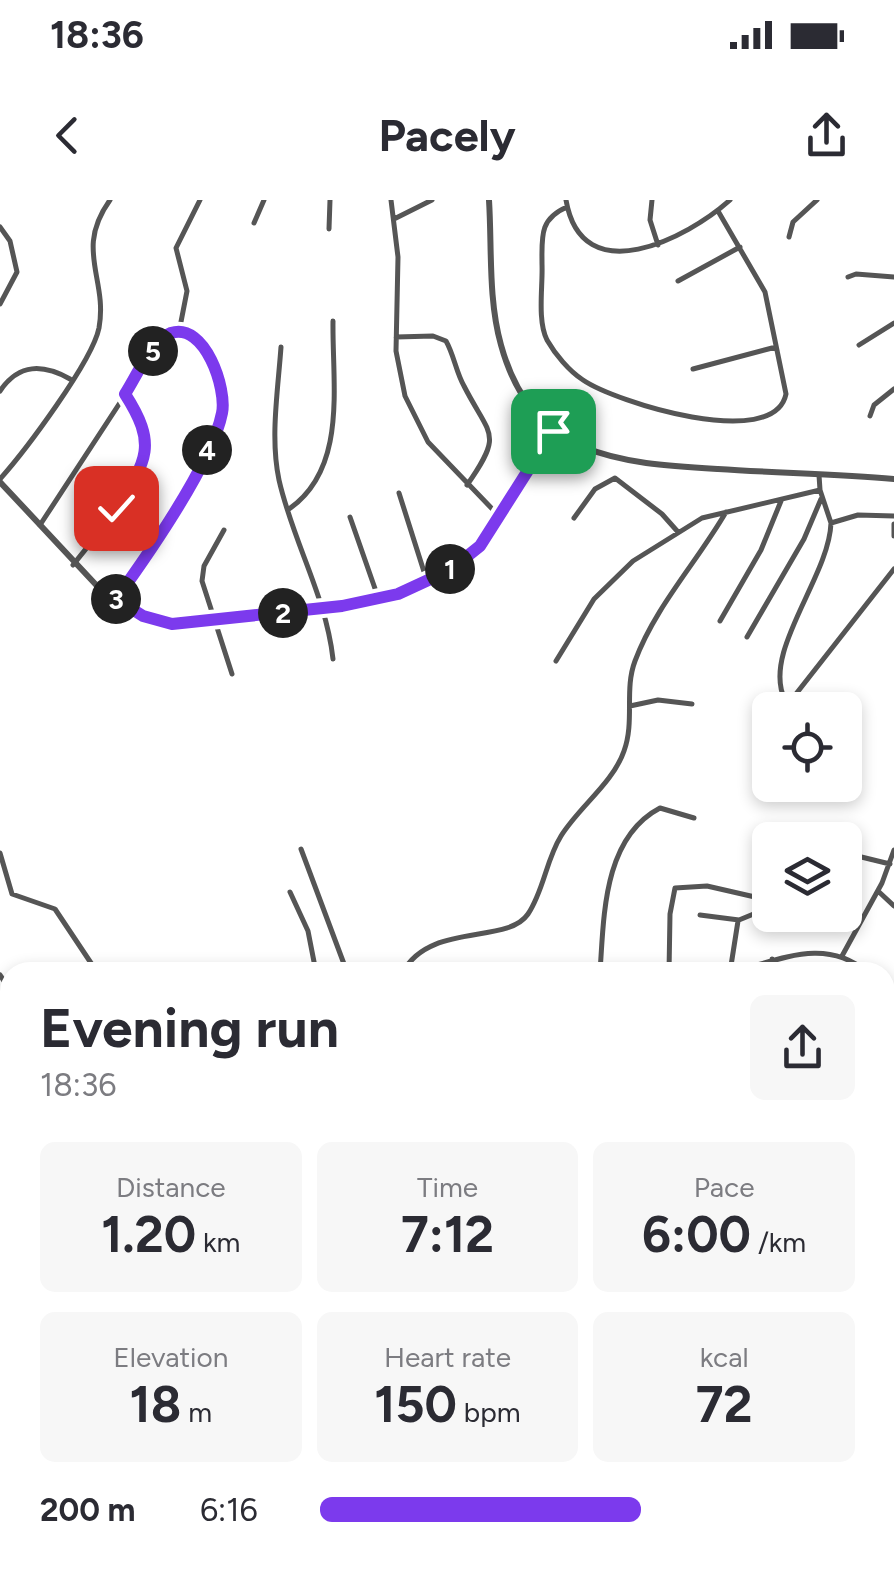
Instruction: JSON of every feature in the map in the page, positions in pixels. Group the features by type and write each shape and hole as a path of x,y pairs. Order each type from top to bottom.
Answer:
{"street":[{"path":"110,200 91,238 99,326 31,443 0,480 73,564 116,599 155,622 212,620 378,600 427,581 480,546 553,431"},
{"path":"179,332 187,288 176,248 200,200"},
{"path":"254,223 264,200"},
{"path":"330,200 330,229"},
{"path":"391,200 398,274 396,337 400,379 410,409 428,442 499,516"},
{"path":"394,219 432,200"},
{"path":"490,200 499,339 528,403 553,431 624,462 894,478"},
{"path":"652,200 650,220 658,245"},
{"path":"718,212 765,292 785,400 776,412 764,418 673,416 583,380 548,343 544,326 543,228 552,215 566,204 578,230 597,246 620,251 658,245 688,233 730,200"},
{"path":"789,236 793,222 818,200"},
{"path":"0,227 10,241 17,272 0,304"},
{"path":"678,281 740,247"},
{"path":"848,278 856,274 894,277"},
{"path":"290,508 308,494 328,461 332,321"},
{"path":"859,345 894,323"},
{"path":"40,526 162,340 179,332"},
{"path":"116,599 190,482 221,419 222,380 201,346 179,332"},
{"path":"396,337 433,336 446,341 463,384 491,428 490,448 467,484"},
{"path":"693,369 776,347"},
{"path":"281,348 276,448 279,477 324,608 333,659"},
{"path":"0,391 10,377 32,368 50,368 70,379"},
{"path":"870,416 874,404 894,389"},
{"path":"73,564 116,508 146,456 147,436 125,394"},
{"path":"781,692 780,658 820,571 831,523 821,499 819,475"},
{"path":"574,518 595,489 615,478 662,514 678,532"},
{"path":"556,661 594,599 628,564 702,518 820,490"},
{"path":"399,492 427,581"},
{"path":"747,637 804,539 821,499"},
{"path":"720,621 761,550 781,501"},
{"path":"412,962 425,948 510,928 524,919 562,835 622,757 632,673 649,629 692,570 726,512"},
{"path":"831,523 858,515 894,516"},
{"path":"350,517 378,600"},
{"path":"894,524 894,536"},
{"path":"224,530 202,571 212,620 232,674"},
{"path":"794,692 894,569"},
{"path":"630,706 658,700 692,704"},
{"path":"601,962 606,899 622,846 640,820 660,808 694,818"},
{"path":"302,849 343,962"},
{"path":"842,956 878,891 894,850"},
{"path":"0,853 12,894 55,909 90,962"},
{"path":"862,857 890,864"},
{"path":"669,962 675,888 701,885 753,893 756,913 738,920 700,915"},
{"path":"878,891 894,906"},
{"path":"290,892 308,932 314,962"},
{"path":"732,962 738,920"},
{"path":"763,962 821,952 851,962"}],"route":[{"path":"116,508 148,448 144,426 125,394 165,336 174,332 192,337 201,346 220,376 225,393 221,419 205,456 116,599 155,622 190,624 342,606 386,598 450,570 487,538 553,431"}]}
